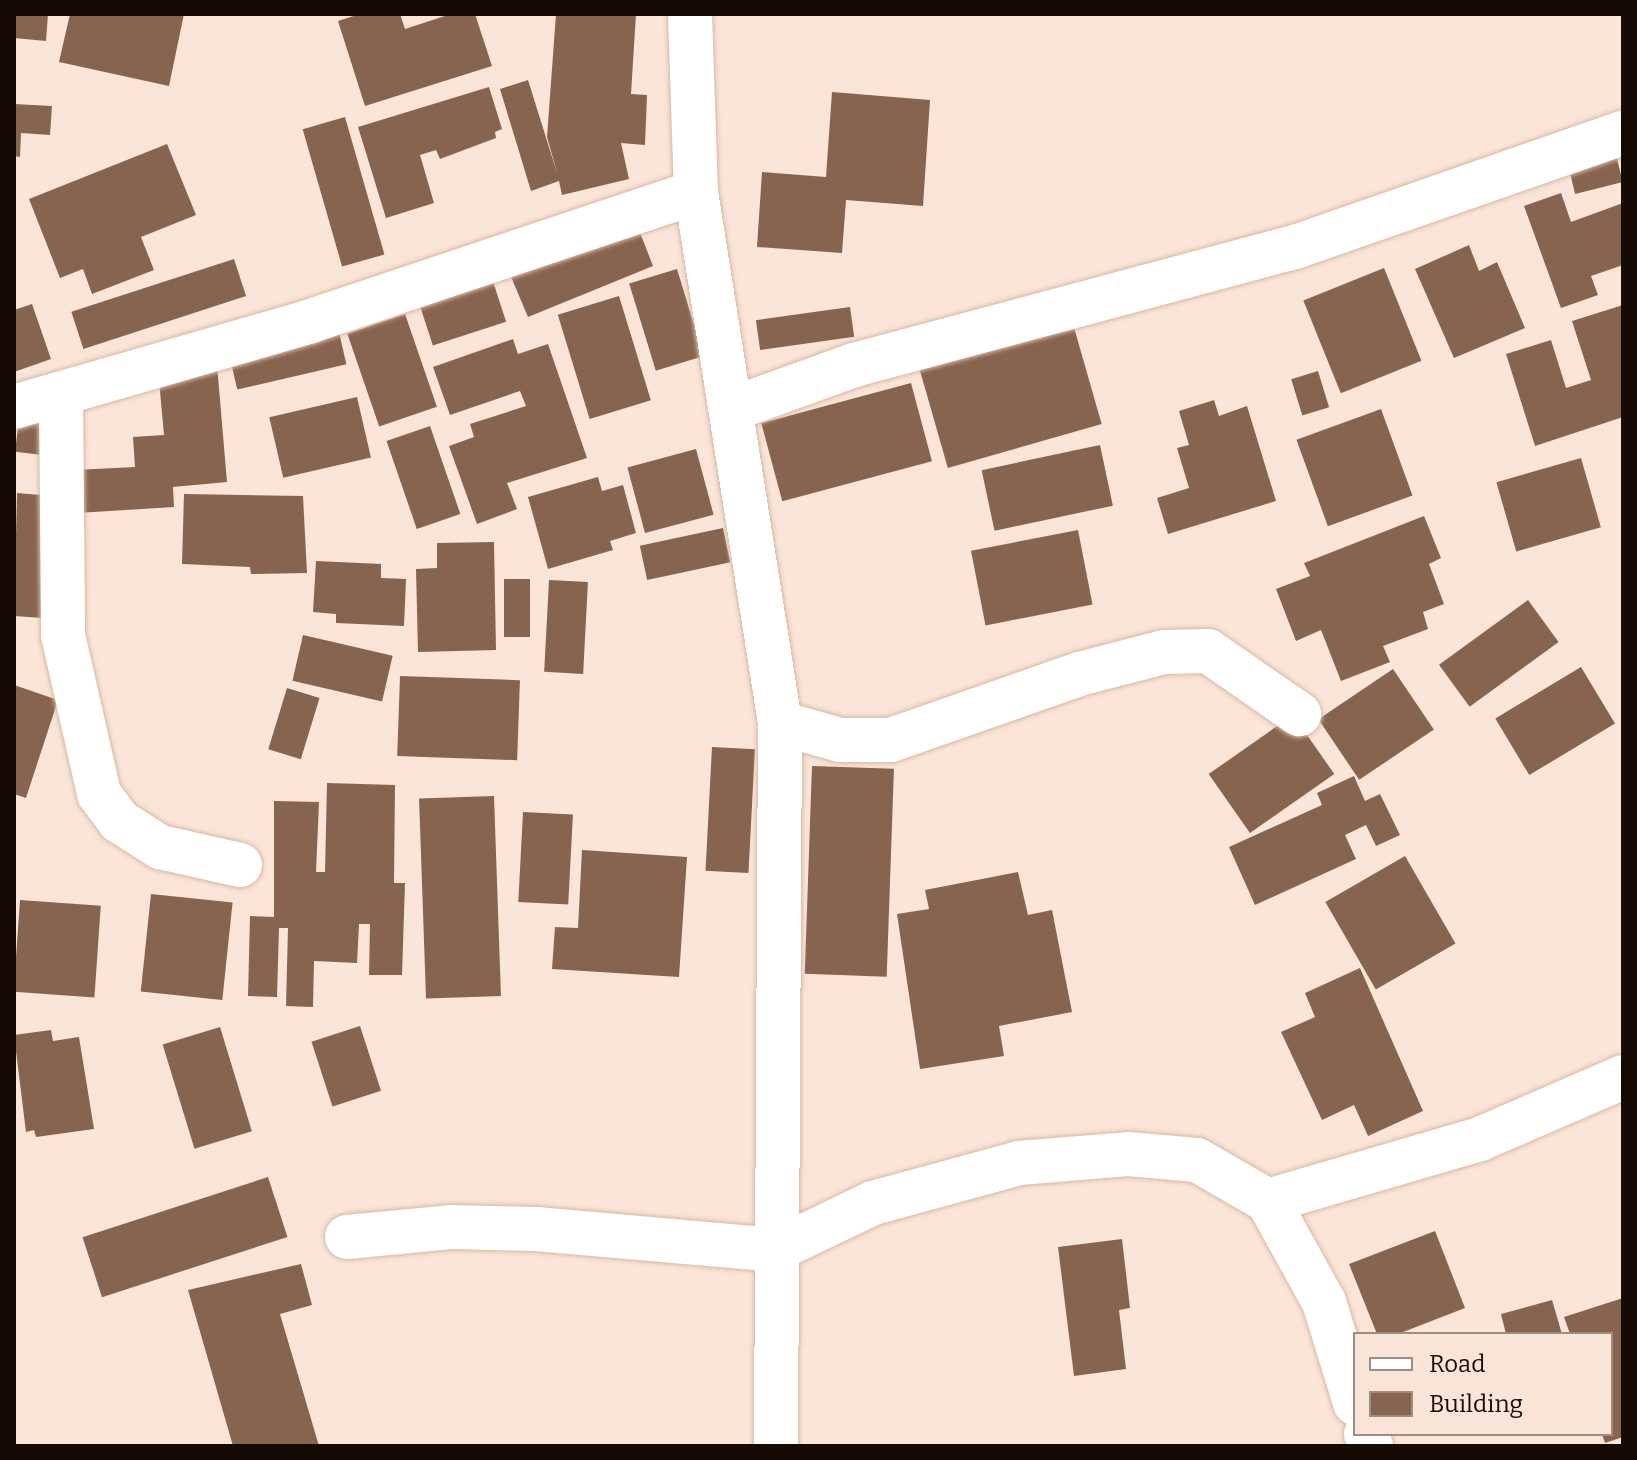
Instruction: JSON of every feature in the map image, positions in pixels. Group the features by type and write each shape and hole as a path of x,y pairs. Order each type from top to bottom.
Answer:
{"street":[{"path":"690,14 696,192 780,723 776,1446"},
{"path":"732,409 854,365 1281,251 1623,133"},
{"path":"14,407 311,321 696,192"},
{"path":"61,395 63,635 99,794 119,821 160,847 240,865"},
{"path":"780,723 840,740 891,740 1079,674 1164,652 1208,651 1299,714"},
{"path":"1268,1201 1480,1139 1623,1077"},
{"path":"347,1237 451,1227 536,1229 775,1250 873,1203 1019,1163 1128,1154 1197,1160 1268,1201 1324,1302 1353,1396"}],"building":[{"path":"14,14 48,14 46,41 14,38"},
{"path":"70,14 184,14 169,86 59,62"},
{"path":"360,14 400,14 405,29 451,14 475,14 492,66 365,106 338,21"},
{"path":"556,14 636,14 631,94 647,95 645,145 621,143 629,179 562,195 559,181 531,191 500,89 528,80 558,176 547,137"},
{"path":"489,87 502,129 495,132 496,138 440,159 436,150 420,155 434,203 386,218 358,127"},
{"path":"832,92 930,100 923,206 846,200 842,253 757,247 762,172 826,177"},
{"path":"14,104 52,106 50,135 21,133 20,157 14,156"},
{"path":"345,117 384,254 342,267 303,129"},
{"path":"167,144 196,215 141,237 154,270 92,294 83,269 60,278 29,199"},
{"path":"1615,151 1623,182 1575,194 1567,163"},
{"path":"1561,193 1571,222 1623,203 1623,265 1591,276 1598,295 1561,308 1524,206"},
{"path":"639,230 653,266 528,317 509,272"},
{"path":"1469,245 1479,271 1497,262 1525,328 1454,358 1415,269"},
{"path":"234,259 246,296 83,349 71,312"},
{"path":"486,260 506,322 433,346 413,284"},
{"path":"1384,268 1421,361 1341,393 1303,301"},
{"path":"677,269 704,356 656,371 629,284"},
{"path":"619,296 651,400 590,419 558,315"},
{"path":"332,302 346,364 237,390 223,327"},
{"path":"32,304 51,359 14,372 14,310"},
{"path":"1623,305 1623,417 1535,446 1506,354 1551,340 1566,388 1591,380 1572,321"},
{"path":"850,307 854,337 760,350 756,320"},
{"path":"405,314 437,407 379,427 347,334"},
{"path":"1073,324 1102,424 948,468 919,368"},
{"path":"513,339 518,354 548,344 587,458 507,483 517,509 477,524 449,446 474,437 470,424 526,406 520,391 450,415 433,367"},
{"path":"216,353 227,482 173,487 174,507 77,513 75,470 135,467 133,437 164,435 157,358"},
{"path":"1318,371 1329,407 1302,416 1291,379"},
{"path":"911,383 932,461 782,501 761,423"},
{"path":"357,397 371,457 283,478 269,417"},
{"path":"1214,400 1219,416 1247,406 1276,501 1168,534 1157,498 1189,488 1177,448 1189,445 1179,411"},
{"path":"1381,409 1412,495 1328,526 1296,440"},
{"path":"20,411 52,415 47,456 15,452"},
{"path":"430,426 460,514 417,529 387,441"},
{"path":"1100,445 1113,506 995,531 982,470"},
{"path":"696,449 714,515 645,533 627,467"},
{"path":"1581,458 1601,527 1516,551 1496,482"},
{"path":"598,477 602,491 623,485 636,533 610,541 613,550 548,569 528,497"},
{"path":"17,493 53,496 43,618 14,616"},
{"path":"184,494 303,496 307,573 251,574 250,567 182,564"},
{"path":"1424,516 1441,558 1429,564 1444,604 1423,612 1428,629 1383,646 1390,662 1341,681 1321,630 1296,641 1276,589 1310,576 1304,563"},
{"path":"723,528 730,562 647,580 640,546"},
{"path":"1078,530 1093,605 986,625 971,551"},
{"path":"494,542 496,650 418,652 416,569 437,568 437,543"},
{"path":"316,561 381,564 381,578 406,579 404,626 336,623 336,614 313,612"},
{"path":"504,579 530,579 530,637 504,637"},
{"path":"549,580 588,582 583,674 544,672"},
{"path":"1528,600 1559,642 1470,707 1439,665"},
{"path":"303,635 393,656 382,701 292,681"},
{"path":"1581,667 1615,724 1529,775 1495,719"},
{"path":"1393,669 1434,730 1359,780 1318,719"},
{"path":"400,676 520,680 517,760 397,756"},
{"path":"14,685 58,700 26,798 14,794"},
{"path":"287,688 320,698 301,759 268,749"},
{"path":"1293,715 1334,774 1250,833 1209,774"},
{"path":"712,747 755,749 748,873 706,871"},
{"path":"812,766 894,769 887,977 805,974"},
{"path":"1354,776 1365,801 1380,794 1400,835 1376,846 1366,825 1345,835 1356,859 1255,905 1229,847 1322,805 1317,793"},
{"path":"327,783 395,785 394,883 405,883 402,975 369,975 370,924 359,924 357,963 314,961 313,1007 286,1006 288,928 279,928 277,997 248,996 250,916 274,917 274,801 319,802 316,872 325,872"},
{"path":"494,796 501,996 426,998 419,799"},
{"path":"523,812 573,815 568,904 518,902"},
{"path":"582,850 687,857 679,977 552,969 555,927 578,928"},
{"path":"1405,856 1456,943 1376,989 1325,902"},
{"path":"1018,872 1028,915 1052,910 1072,1012 999,1026 1004,1056 920,1069 897,914 929,909 925,890"},
{"path":"151,894 233,903 222,1000 141,991"},
{"path":"20,900 101,906 94,997 14,992"},
{"path":"1360,968 1423,1111 1368,1136 1354,1105 1322,1120 1281,1032 1315,1017 1305,993"},
{"path":"360,1026 381,1091 333,1106 311,1042"},
{"path":"220,1027 252,1131 194,1149 163,1045"},
{"path":"51,1030 53,1041 79,1037 94,1129 36,1137 34,1130 26,1132 14,1035"},
{"path":"268,1177 287,1237 102,1297 83,1237"},
{"path":"1435,1231 1465,1308 1403,1332 1376,1332 1349,1264"},
{"path":"1122,1239 1130,1308 1119,1310 1126,1369 1074,1376 1058,1247"},
{"path":"301,1264 312,1305 280,1314 319,1446 233,1446 188,1290"},
{"path":"1623,1298 1623,1437 1605,1443 1603,1436 1613,1436 1613,1332 1569,1332 1564,1317"},
{"path":"1552,1300 1561,1332 1506,1332 1501,1314"}]}
